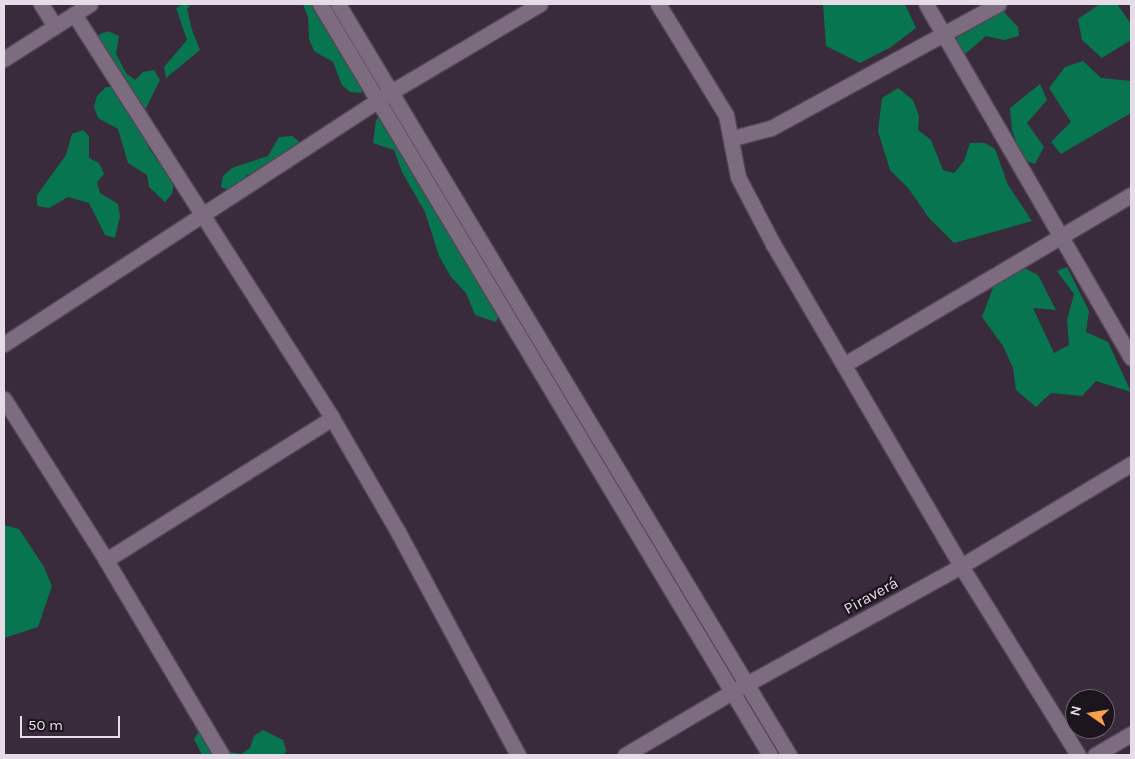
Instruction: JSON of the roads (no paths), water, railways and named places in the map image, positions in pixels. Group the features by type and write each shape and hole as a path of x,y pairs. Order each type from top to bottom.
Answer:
{"street":[{"path":"41,4 55,26"},
{"path":"4,60 90,4"},
{"path":"320,4 770,755"},
{"path":"338,4 789,755"},
{"path":"4,344 391,92 540,4"},
{"path":"658,4 715,92 733,138 738,177 773,244 845,364 961,566 1078,755"},
{"path":"926,4 1131,358"},
{"path":"733,138 771,128 998,4"},
{"path":"74,14 203,213 332,418 398,532 518,755"},
{"path":"845,364 1131,196"},
{"path":"4,399 106,560 222,755"},
{"path":"106,560 332,418"},
{"path":"575,430 590,423"},
{"name":"Piraverá","path":"625,755 746,684 961,566 1131,464"},
{"path":"1095,755 1131,734"}]}
